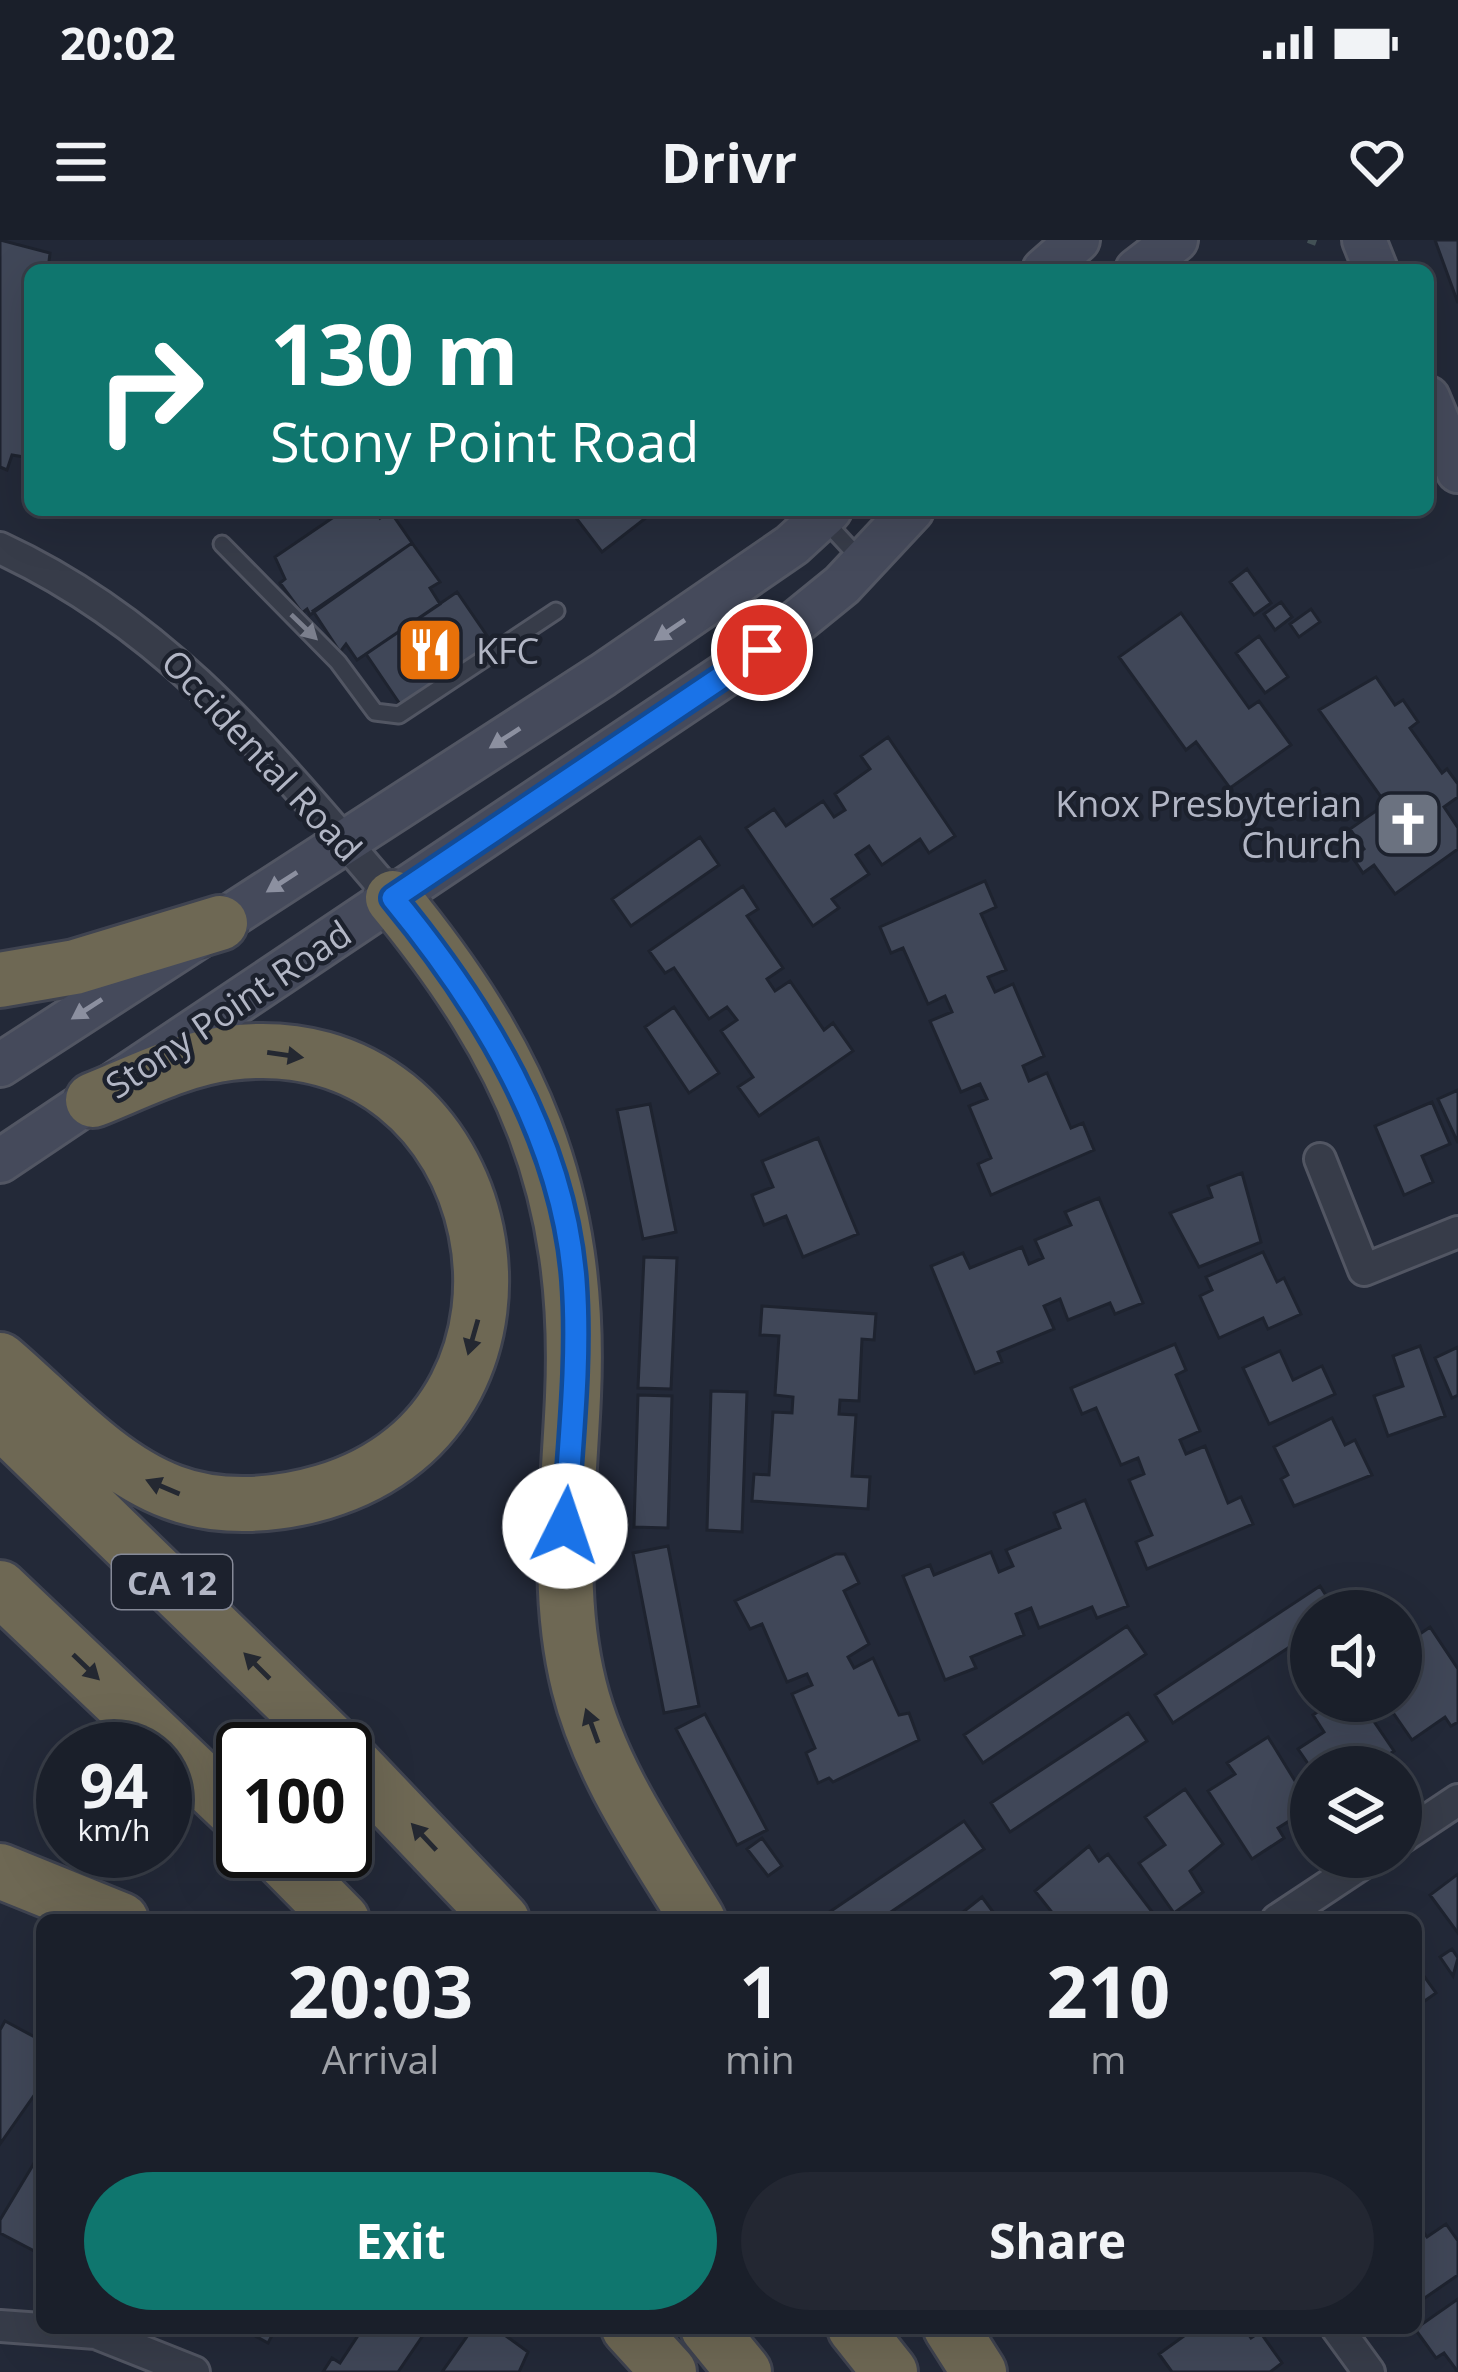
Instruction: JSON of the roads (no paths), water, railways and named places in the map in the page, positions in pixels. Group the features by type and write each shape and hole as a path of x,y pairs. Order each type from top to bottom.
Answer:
{"highway":[{"path":"393,898 493,1042 547,1153 574,1280 564,1566 578,1685 602,1754 695,1914"},
{"path":"0,980 75,968 220,922"},
{"path":"0,1360 145,1480 206,1502 273,1503 339,1487 398,1454 442,1404 476,1336 483,1256 465,1181 420,1117 389,1091 326,1062 261,1052 194,1060 93,1100"},
{"name":"CA 12","path":"0,1420 311,1722"},
{"path":"0,1588 216,1794"},
{"name":"CA 12","path":"372,1784 496,1914"},
{"path":"0,1871 106,1914"},
{"path":"300,1878 335,1914"},
{"path":"634,2334 669,2372"},
{"path":"713,2334 744,2372"},
{"path":"860,2334 890,2372"},
{"path":"955,2334 979,2372"}],"main road":[{"path":"1051,264 1078,240"},
{"path":"1145,264 1176,240"},
{"path":"1437,408 1458,471"},
{"name":"Stony Point Road","path":"0,1065 603,675 779,554 824,516"},
{"name":"Stony Point Road","path":"0,1161 762,650 864,563 907,516"}],"street":[{"name":"Occidental Road","path":"0,548 67,583 166,650 230,712 393,898"},
{"path":"1320,1159 1364,1270 1458,1232"},
{"path":"1422,1824 1458,1800"},
{"path":"1286,1914 1340,1878"},
{"path":"0,2326 36,2328"},
{"path":"99,2334 194,2372"},
{"path":"1341,2334 1369,2372"}],"lane":[{"path":"828,516 864,563"},
{"path":"222,544 338,662 375,712 384,716 399,715 556,611"}],"place":[{"name":"KFC","path":"430,650"},
{"name":"Knox Presbyterian Church","path":"1408,824"}]}
